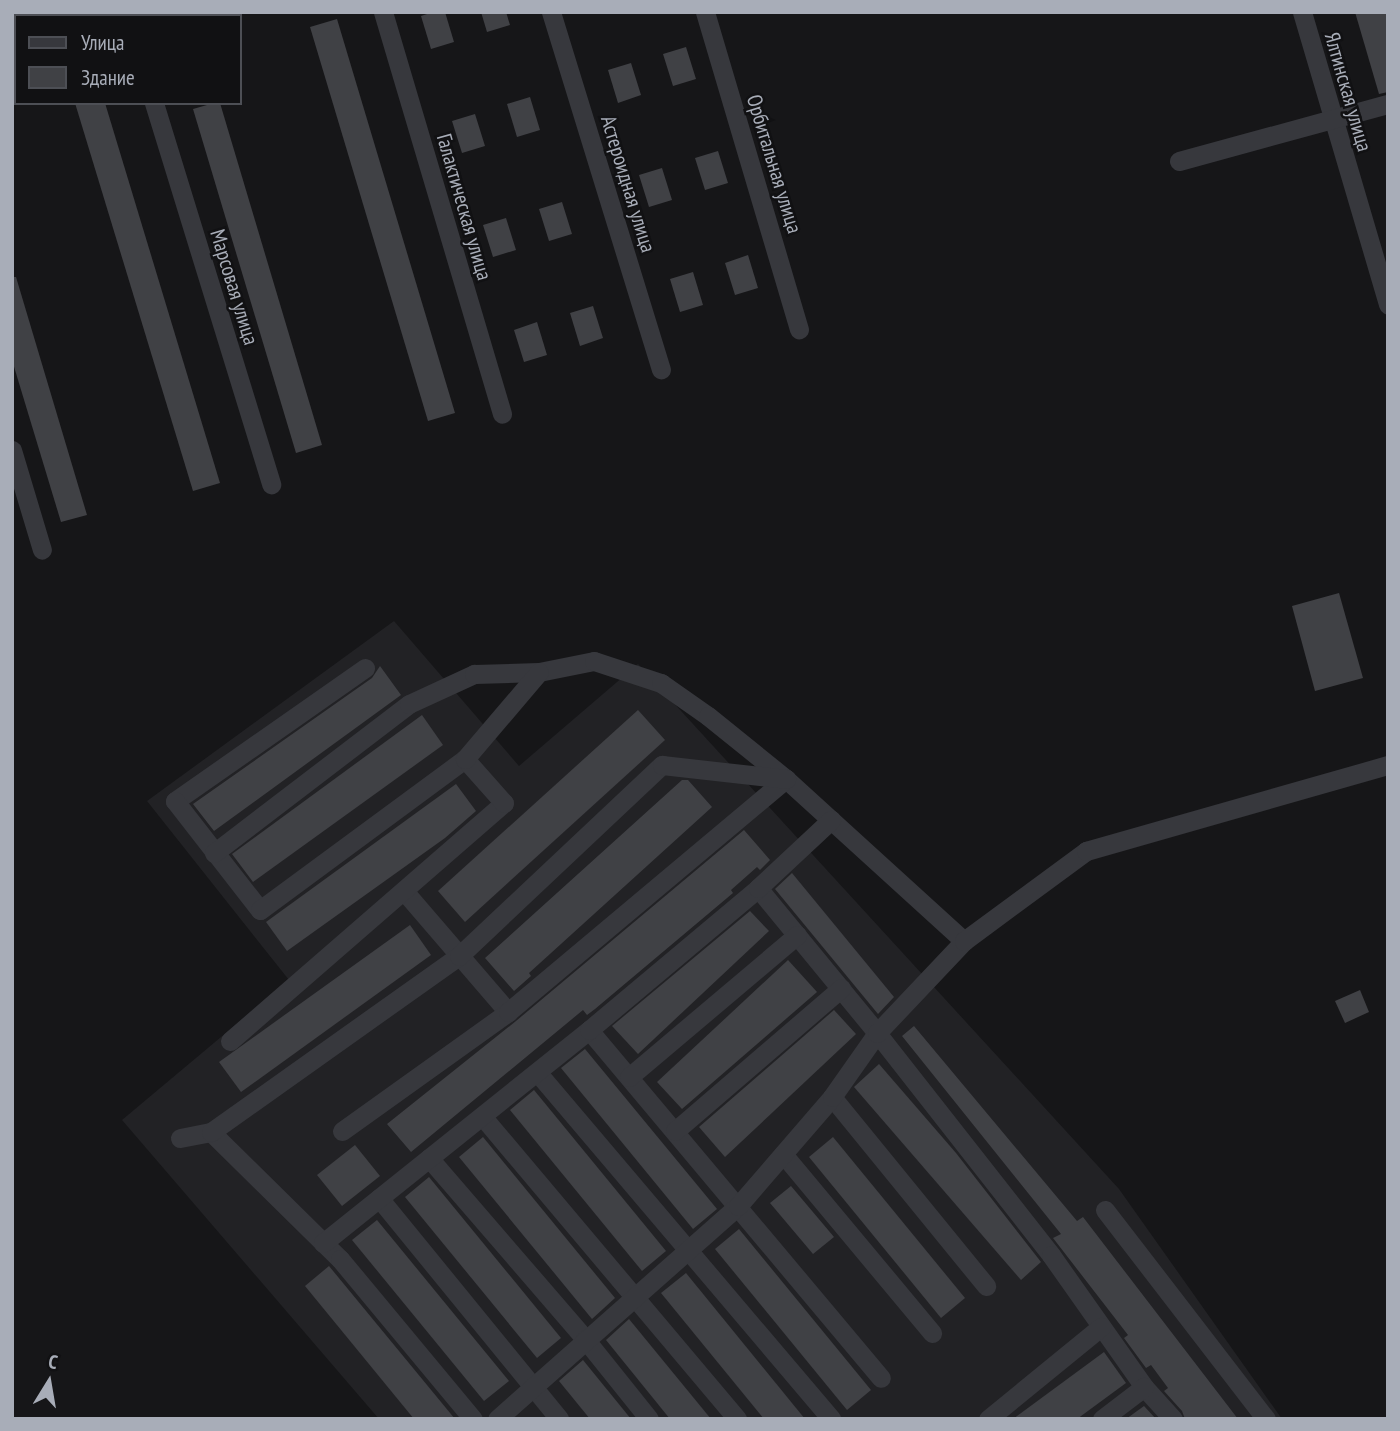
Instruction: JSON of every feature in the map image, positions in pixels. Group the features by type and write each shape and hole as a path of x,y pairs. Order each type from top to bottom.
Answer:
{"street":[{"name":"Галактическая улица","path":"383,12 502,414"},
{"name":"Астероидная улица","path":"551,12 661,369"},
{"name":"Орбитальная улица","path":"705,12 799,330"},
{"name":"Ялтинская улица","path":"1302,12 1331,119 1388,305"},
{"path":"1179,161 1388,104"},
{"name":"Марсовая улица","path":"155,105 271,484"},
{"path":"12,450 42,550"},
{"path":"214,853 409,704 474,674 539,672 594,661 661,683 708,716 786,779 964,941"},
{"path":"365,668 175,801 260,910 465,759 539,672"},
{"path":"230,1041 504,803 465,759"},
{"path":"180,1138 211,1132 459,956 662,765 786,779"},
{"path":"497,1419 531,1386 738,1206 832,1097 877,1033 964,941 1086,851 1388,765"},
{"path":"342,1131 508,1012 786,779"},
{"path":"323,1243 589,1030 758,888 831,820"},
{"path":"758,888 877,1033 1051,1255 1144,1387 1173,1419"},
{"path":"404,891 508,1012"},
{"path":"629,1077 797,935"},
{"path":"675,1131 841,988"},
{"path":"589,1030 881,1378"},
{"path":"537,1072 831,1419"},
{"path":"832,1097 986,1286"},
{"path":"482,1116 737,1419"},
{"path":"211,1132 323,1243 473,1419"},
{"path":"783,1154 932,1333"},
{"path":"429,1158 585,1339 649,1419"},
{"path":"379,1198 559,1419"},
{"path":"1105,1210 1266,1419"},
{"path":"988,1419 1101,1327"},
{"path":"1102,1419 1144,1387"}],"shaded area":[{"path":"394,621 519,766 638,664 1119,1189 1282,1419 379,1419 122,1120 289,980 147,801"}],"building":[{"path":"445,12 454,42 431,49 421,16"},
{"path":"481,12 506,12 510,25 487,32"},
{"path":"1355,12 1388,12 1388,92 1379,94"},
{"path":"337,19 455,413 428,421 310,27"},
{"path":"686,47 696,79 673,86 663,54"},
{"path":"631,63 641,95 618,103 608,70"},
{"path":"530,97 540,130 517,137 507,104"},
{"path":"76,105 106,105 220,483 193,491"},
{"path":"221,105 322,445 296,453 193,109"},
{"path":"475,114 485,146 462,153 452,121"},
{"path":"718,151 728,183 705,190 695,158"},
{"path":"662,168 672,200 649,207 639,175"},
{"path":"562,202 572,234 549,241 539,209"},
{"path":"506,218 516,250 493,257 483,225"},
{"path":"748,255 758,288 735,295 725,263"},
{"path":"693,272 703,305 680,312 670,279"},
{"path":"12,277 16,277 87,515 61,522 12,360"},
{"path":"593,306 603,338 580,346 570,313"},
{"path":"537,322 547,355 524,362 514,330"},
{"path":"1339,593 1363,678 1315,691 1292,606"},
{"path":"380,666 401,695 214,831 193,804 372,678"},
{"path":"638,710 665,740 465,922 438,891"},
{"path":"422,715 443,745 253,882 232,854"},
{"path":"682,780 688,780 712,807 529,973 531,976 514,991 485,958"},
{"path":"456,784 476,811 445,838 287,951 266,922"},
{"path":"744,830 770,860 760,870 757,867 731,890 733,893 595,1009 587,1015 583,1010 411,1152 387,1124 516,1021"},
{"path":"792,873 894,997 878,1014 775,889"},
{"path":"750,911 769,931 638,1054 612,1026"},
{"path":"410,925 431,955 241,1092 219,1062"},
{"path":"788,960 817,992 682,1109 657,1082"},
{"path":"1360,990 1369,1012 1345,1023 1335,1001"},
{"path":"834,1010 856,1034 725,1157 699,1127"},
{"path":"914,1026 1077,1221 1083,1217 1238,1419 1185,1419 1182,1411 1164,1391 1168,1388 1151,1365 1146,1368 1124,1338 1128,1335 1053,1238 1061,1234 902,1036"},
{"path":"585,1049 717,1209 693,1229 561,1068"},
{"path":"879,1064 956,1153 1041,1262 1021,1280 854,1087"},
{"path":"534,1090 666,1251 642,1271 510,1110"},
{"path":"483,1137 615,1298 592,1319 459,1157"},
{"path":"833,1137 965,1298 941,1318 809,1157"},
{"path":"355,1145 380,1176 342,1206 317,1175"},
{"path":"429,1177 561,1338 537,1358 405,1197"},
{"path":"791,1186 834,1237 813,1254 770,1203"},
{"path":"377,1220 509,1381 484,1401 352,1240"},
{"path":"739,1229 871,1390 847,1410 715,1249"},
{"path":"329,1266 455,1419 414,1419 305,1286"},
{"path":"686,1273 805,1419 764,1419 661,1293"},
{"path":"629,1319 711,1419 670,1419 606,1340"},
{"path":"1104,1352 1126,1383 1077,1419 1013,1419"},
{"path":"583,1360 631,1419 590,1419 559,1381"},
{"path":"1144,1406 1156,1419 1126,1419"}]}
